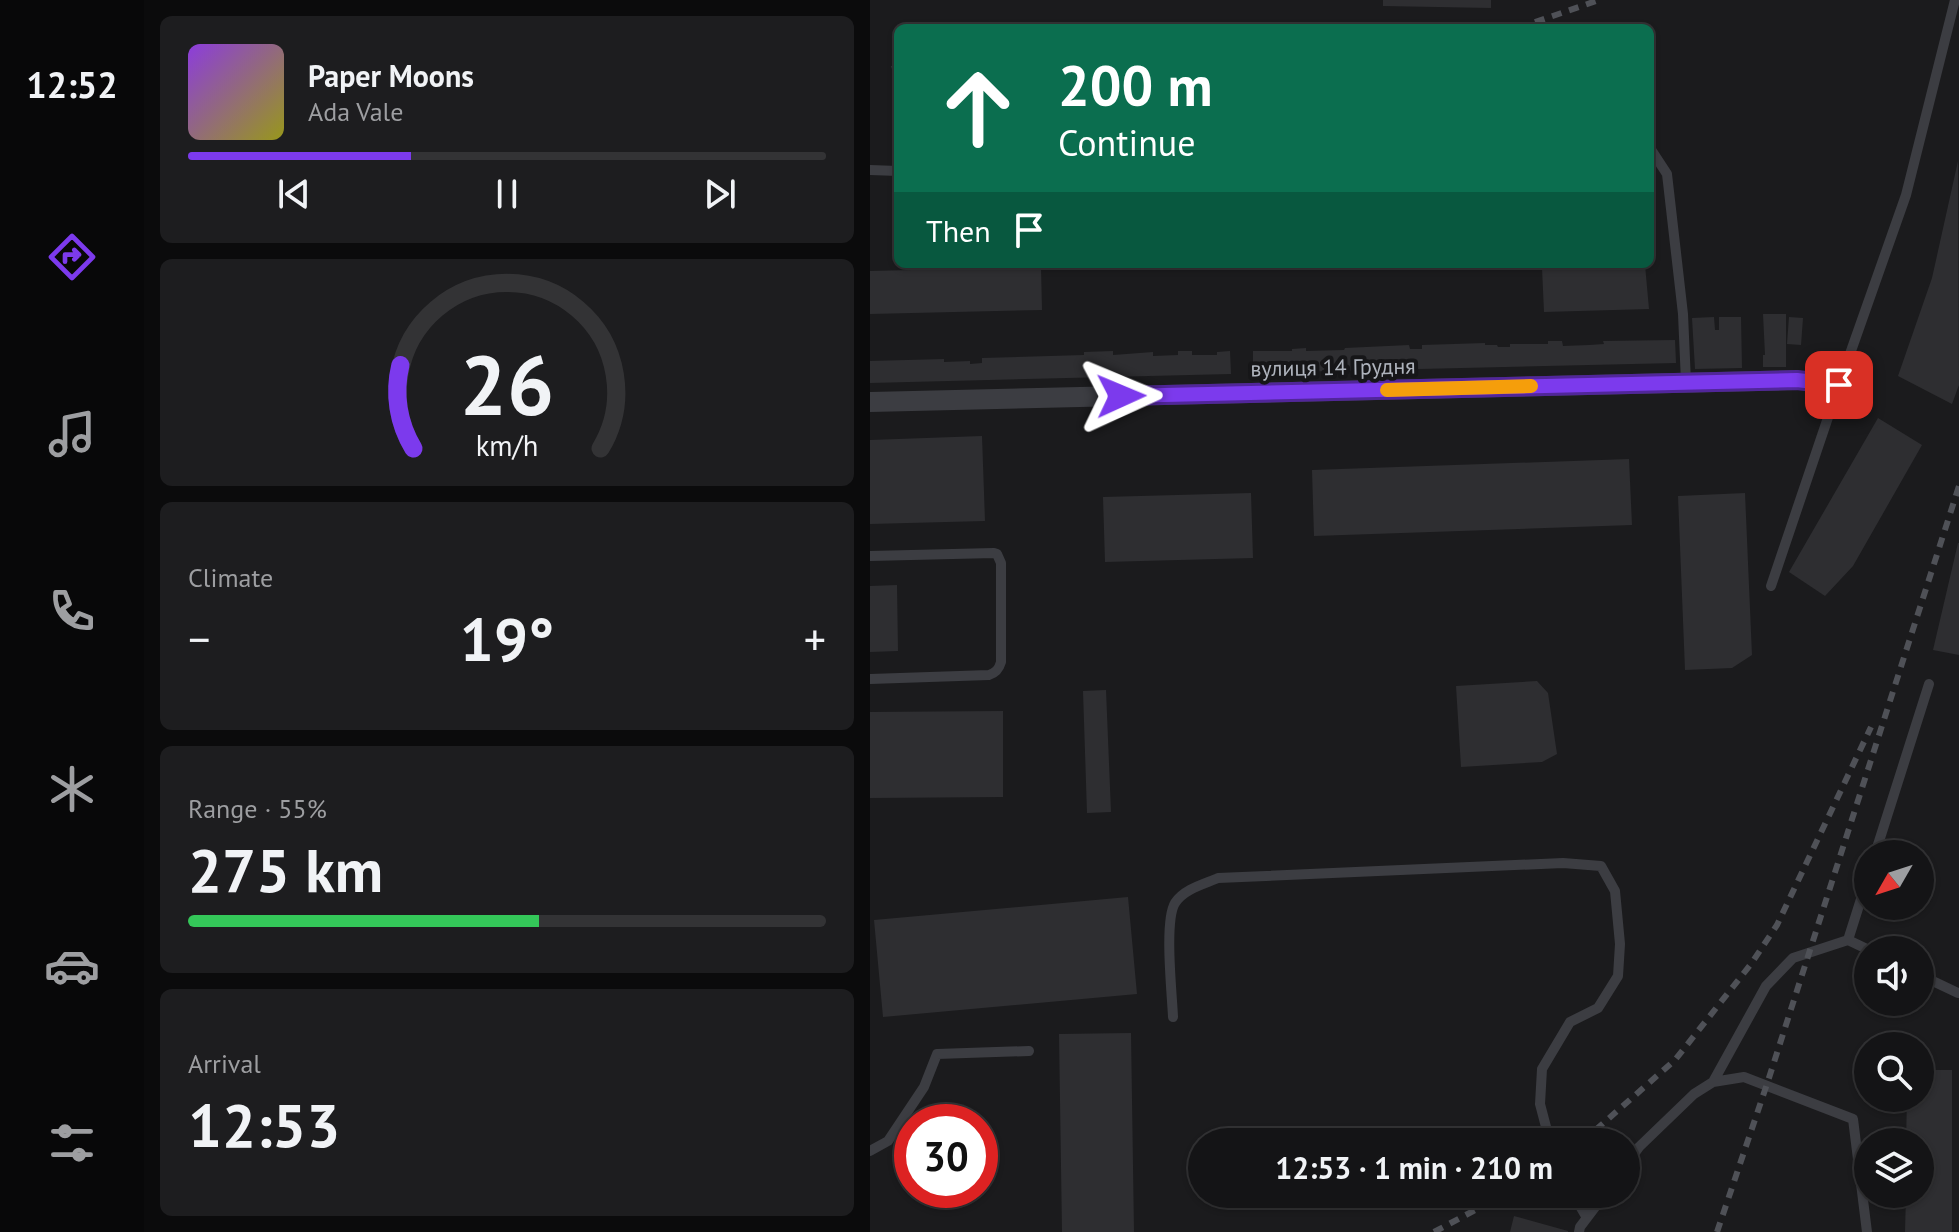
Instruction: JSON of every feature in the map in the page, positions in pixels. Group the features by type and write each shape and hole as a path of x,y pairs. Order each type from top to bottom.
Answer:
{"street":[{"name":"вулиця 14 Грудня","path":"870,402 1797,380"}],"lane":[{"path":"1771,586 1906,195 1955,0"},
{"path":"1654,154 1667,174 1683,314 1686,382"},
{"path":"870,170 894,171"},
{"path":"1797,380 1839,385"},
{"path":"870,556 997,554 1001,563 1001,662 994,674 989,675 870,679"},
{"path":"1879,840 1929,684"},
{"path":"1173,1017 1169,931 1175,904 1192,888 1218,878 1563,863 1601,866 1615,891 1620,944 1618,976 1598,1008 1570,1022 1542,1069 1540,1104 1546,1128"},
{"path":"1848,940 1854,920"},
{"path":"1713,1082 1766,986 1793,958 1848,940 1854,943"},
{"path":"1934,982 1958,995 1959,986"},
{"path":"870,1151 888,1141 924,1087 937,1054 1029,1051"},
{"path":"1640,1146 1694,1094 1713,1082 1744,1077 1853,1119 1867,1232"},
{"path":"1581,1208 1587,1218"},
{"path":"1579,1232 1594,1208"}],"building":[{"path":"1383,0 1491,0 1491,8 1383,6"},
{"path":"1958,161 1959,385 1952,404 1898,376 1932,278"},
{"path":"1041,268 1042,310 870,314 870,271"},
{"path":"1542,268 1645,268 1649,309 1544,312"},
{"path":"1763,314 1786,314 1786,367 1763,367"},
{"path":"1714,317 1715,330 1719,330 1719,317 1741,317 1742,368 1695,369 1692,318"},
{"path":"1789,317 1803,318 1801,345 1787,344"},
{"path":"1675,340 1676,363 1253,373 1253,351 1306,348 1306,351 1344,350 1409,345 1410,349 1422,349 1422,345 1485,343 1510,347 1510,344 1548,344 1548,341 1562,341 1563,346 1604,344 1603,341"},
{"path":"1113,351 1113,355 1153,352 1153,356 1178,355 1178,351 1192,351 1192,355 1217,355 1217,352 1230,351 1231,374 870,383 870,361 944,359 944,362 970,361 970,364 982,363 982,358 1084,355 1084,352"},
{"path":"1878,418 1922,445 1853,566 1825,596 1789,572"},
{"path":"982,436 985,521 870,524 870,440"},
{"path":"1629,459 1632,525 1314,536 1312,470"},
{"path":"1251,493 1253,558 1105,562 1103,497"},
{"path":"1745,493 1752,655 1732,668 1685,670 1678,496"},
{"path":"1959,543 1959,655 1933,650"},
{"path":"897,585 898,651 870,652 870,586"},
{"path":"1537,681 1548,693 1557,754 1542,762 1461,767 1456,686"},
{"path":"1106,690 1111,812 1087,813 1083,691"},
{"path":"1003,711 1003,797 870,798 870,712"},
{"path":"1128,897 1137,994 883,1017 874,920"},
{"path":"1131,1033 1134,1232 1062,1232 1059,1034"},
{"path":"1934,1070 1952,1070 1952,1232 1905,1232 1906,1208 1934,1208 1934,1128 1906,1128 1907,1112 1934,1112"},
{"path":"1514,1216 1568,1231 1568,1232 1510,1232"}],"railway":[{"path":"1530,24 1599,0"},
{"path":"1717,1232 1959,486"},
{"path":"1598,1128 1675,1060 1751,964 1777,925 1871,727"},
{"path":"1434,1232 1479,1208"}],"slow traffic":[{"path":"1387,390 1531,386"}],"route":[{"path":"1121,396 1797,380 1839,385"}]}
